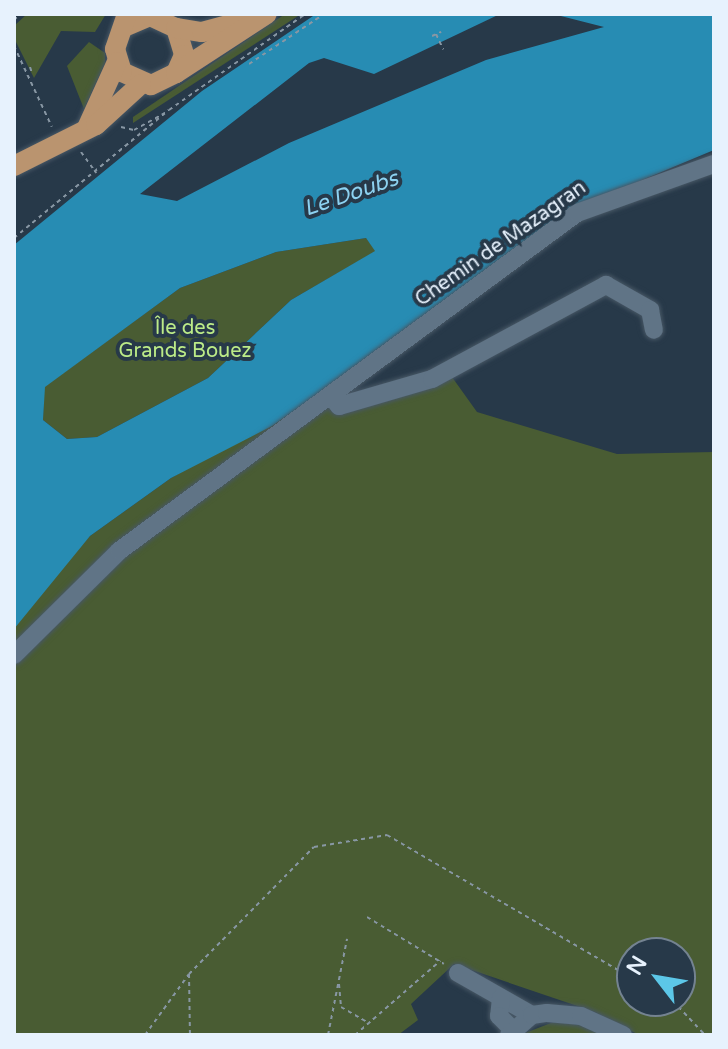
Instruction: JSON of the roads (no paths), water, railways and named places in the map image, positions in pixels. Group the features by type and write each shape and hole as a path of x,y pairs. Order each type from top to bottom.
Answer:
{"main road":[{"path":"82,141 117,62 126,20 164,20 202,32 266,14"},
{"path":"14,166 82,141 141,84 176,73 266,14"},
{"path":"164,20 184,55 176,73"},
{"path":"117,62 141,84"},
{"path":"14,187 17,174 36,157"}],"street":[{"name":"Chemin de Mazagran","path":"14,655 119,551 577,213 714,164"},
{"path":"331,396 339,406 432,379 606,285 644,304 654,330"},
{"path":"458,973 532,1015 581,1016 623,1035"},
{"path":"501,998 499,1016 511,1033 532,1015"}],"water":[{"name":"Le Doubs","path":"316,14 500,14 374,74 324,58 309,63 140,194 177,201 289,143 486,60 604,27 553,14 714,14 714,150 604,196 272,426 171,478 90,536 14,629 14,245 202,91","holes":["366,238 375,251 291,300 208,378 97,437 67,439 43,420 45,387 180,288 276,252"]}],"park label":[{"name":"Île des Grands Bouez","path":"185,340"}]}
